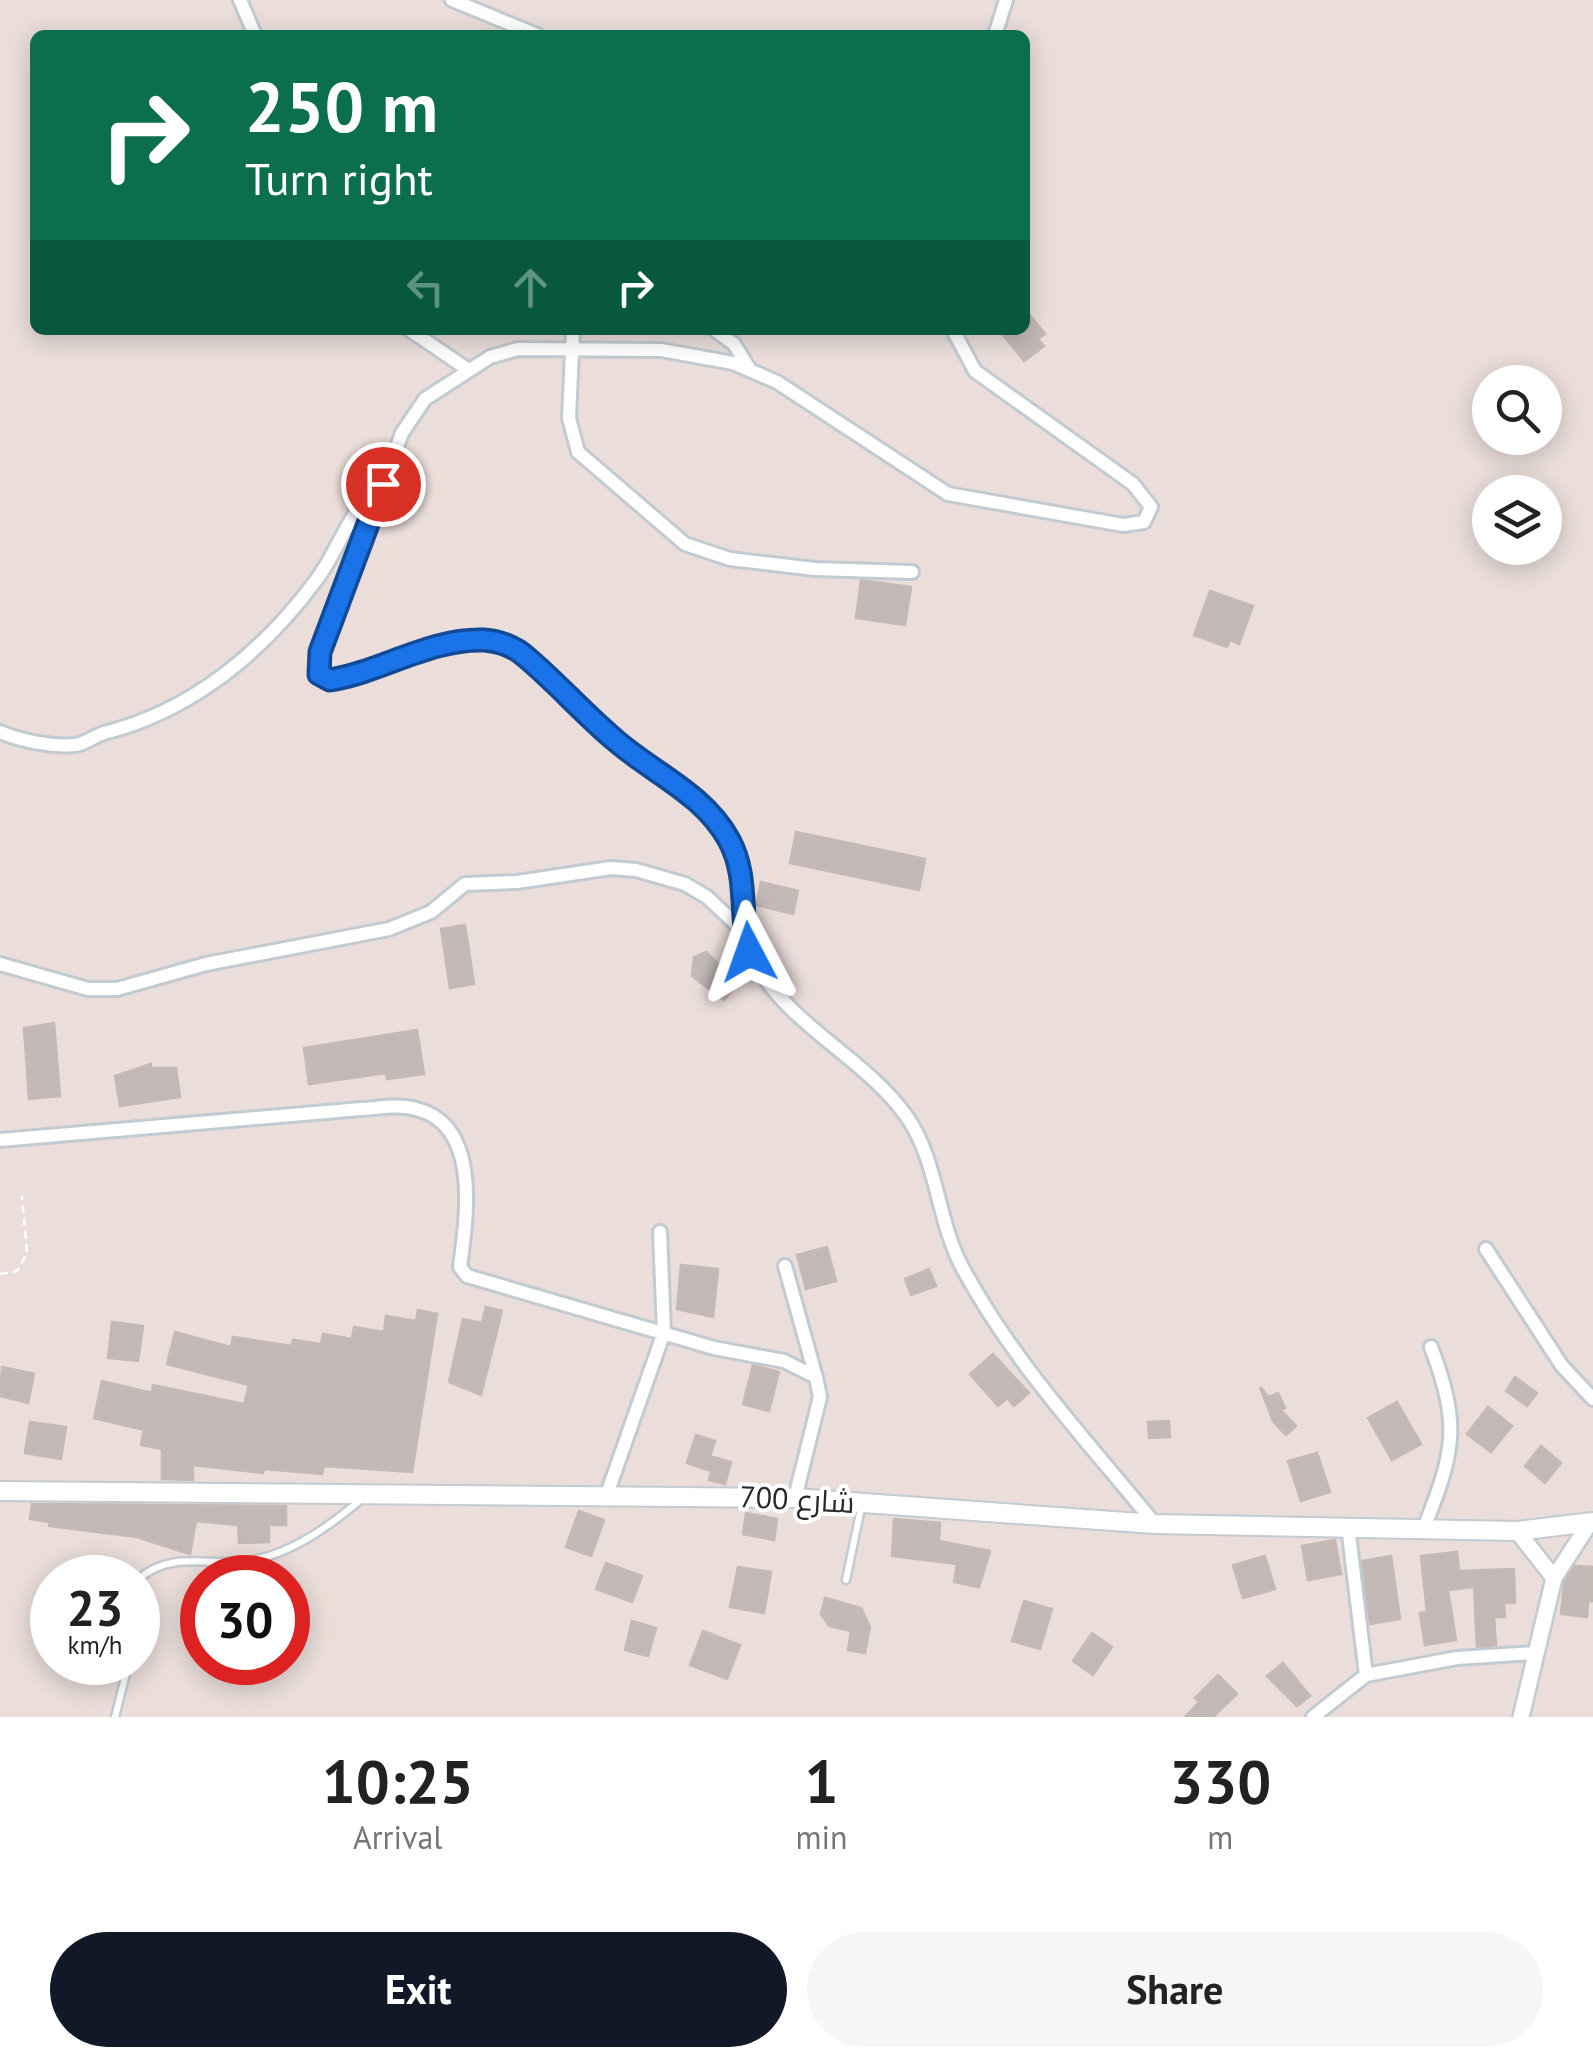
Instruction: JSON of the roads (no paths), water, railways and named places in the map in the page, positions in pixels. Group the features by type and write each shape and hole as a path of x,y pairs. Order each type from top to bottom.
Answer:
{"main road":[{"name":"شارع 700","path":"0,1491 364,1498 607,1494 795,1498 1156,1524 1517,1531 1591,1523"}],"street":[{"path":"240,0 253,30"},
{"path":"452,0 526,30"},
{"path":"996,30 1006,0"},
{"path":"417,335 467,370"},
{"path":"572,335 569,418 578,452 685,544 730,560 816,569 912,572"},
{"path":"722,335 734,344 750,370"},
{"path":"956,335 975,371 1132,484 1151,507 1144,522 1123,525 948,494 777,382 750,370 661,350 518,349 444,382 414,410 320,652 319,674 330,680 340,678 394,658 464,642 508,645 528,658 619,744 686,791 719,824 731,843 744,886 744,932 749,952 769,984 905,1114 920,1138 944,1229 985,1308 1063,1416 1156,1524"},
{"path":"0,732 47,744 79,745 155,718 208,688 227,675 304,597 357,508 383,484"},
{"path":"0,964 88,989 116,990 206,964 390,929 431,912 464,884 517,882 611,868 636,870 684,884 707,897 744,932"},
{"path":"0,1140 362,1109 418,1109 442,1124 464,1170 468,1199 462,1272 510,1292 714,1348 784,1361 816,1376"},
{"path":"607,1494 664,1332 660,1232"},
{"path":"1486,1249 1562,1366 1593,1399"},
{"path":"785,1266 820,1397 795,1498"},
{"path":"1424,1528 1450,1463 1446,1388 1431,1347"},
{"path":"1521,1717 1554,1578 1591,1523"},
{"path":"1348,1526 1366,1675"},
{"path":"1517,1531 1554,1578"},
{"path":"1313,1717 1366,1675 1457,1658 1534,1653"}],"lane":[{"path":"160,1564 254,1560 333,1523 364,1498"},
{"path":"846,1580 862,1503"},
{"path":"115,1717 123,1685"}]}
